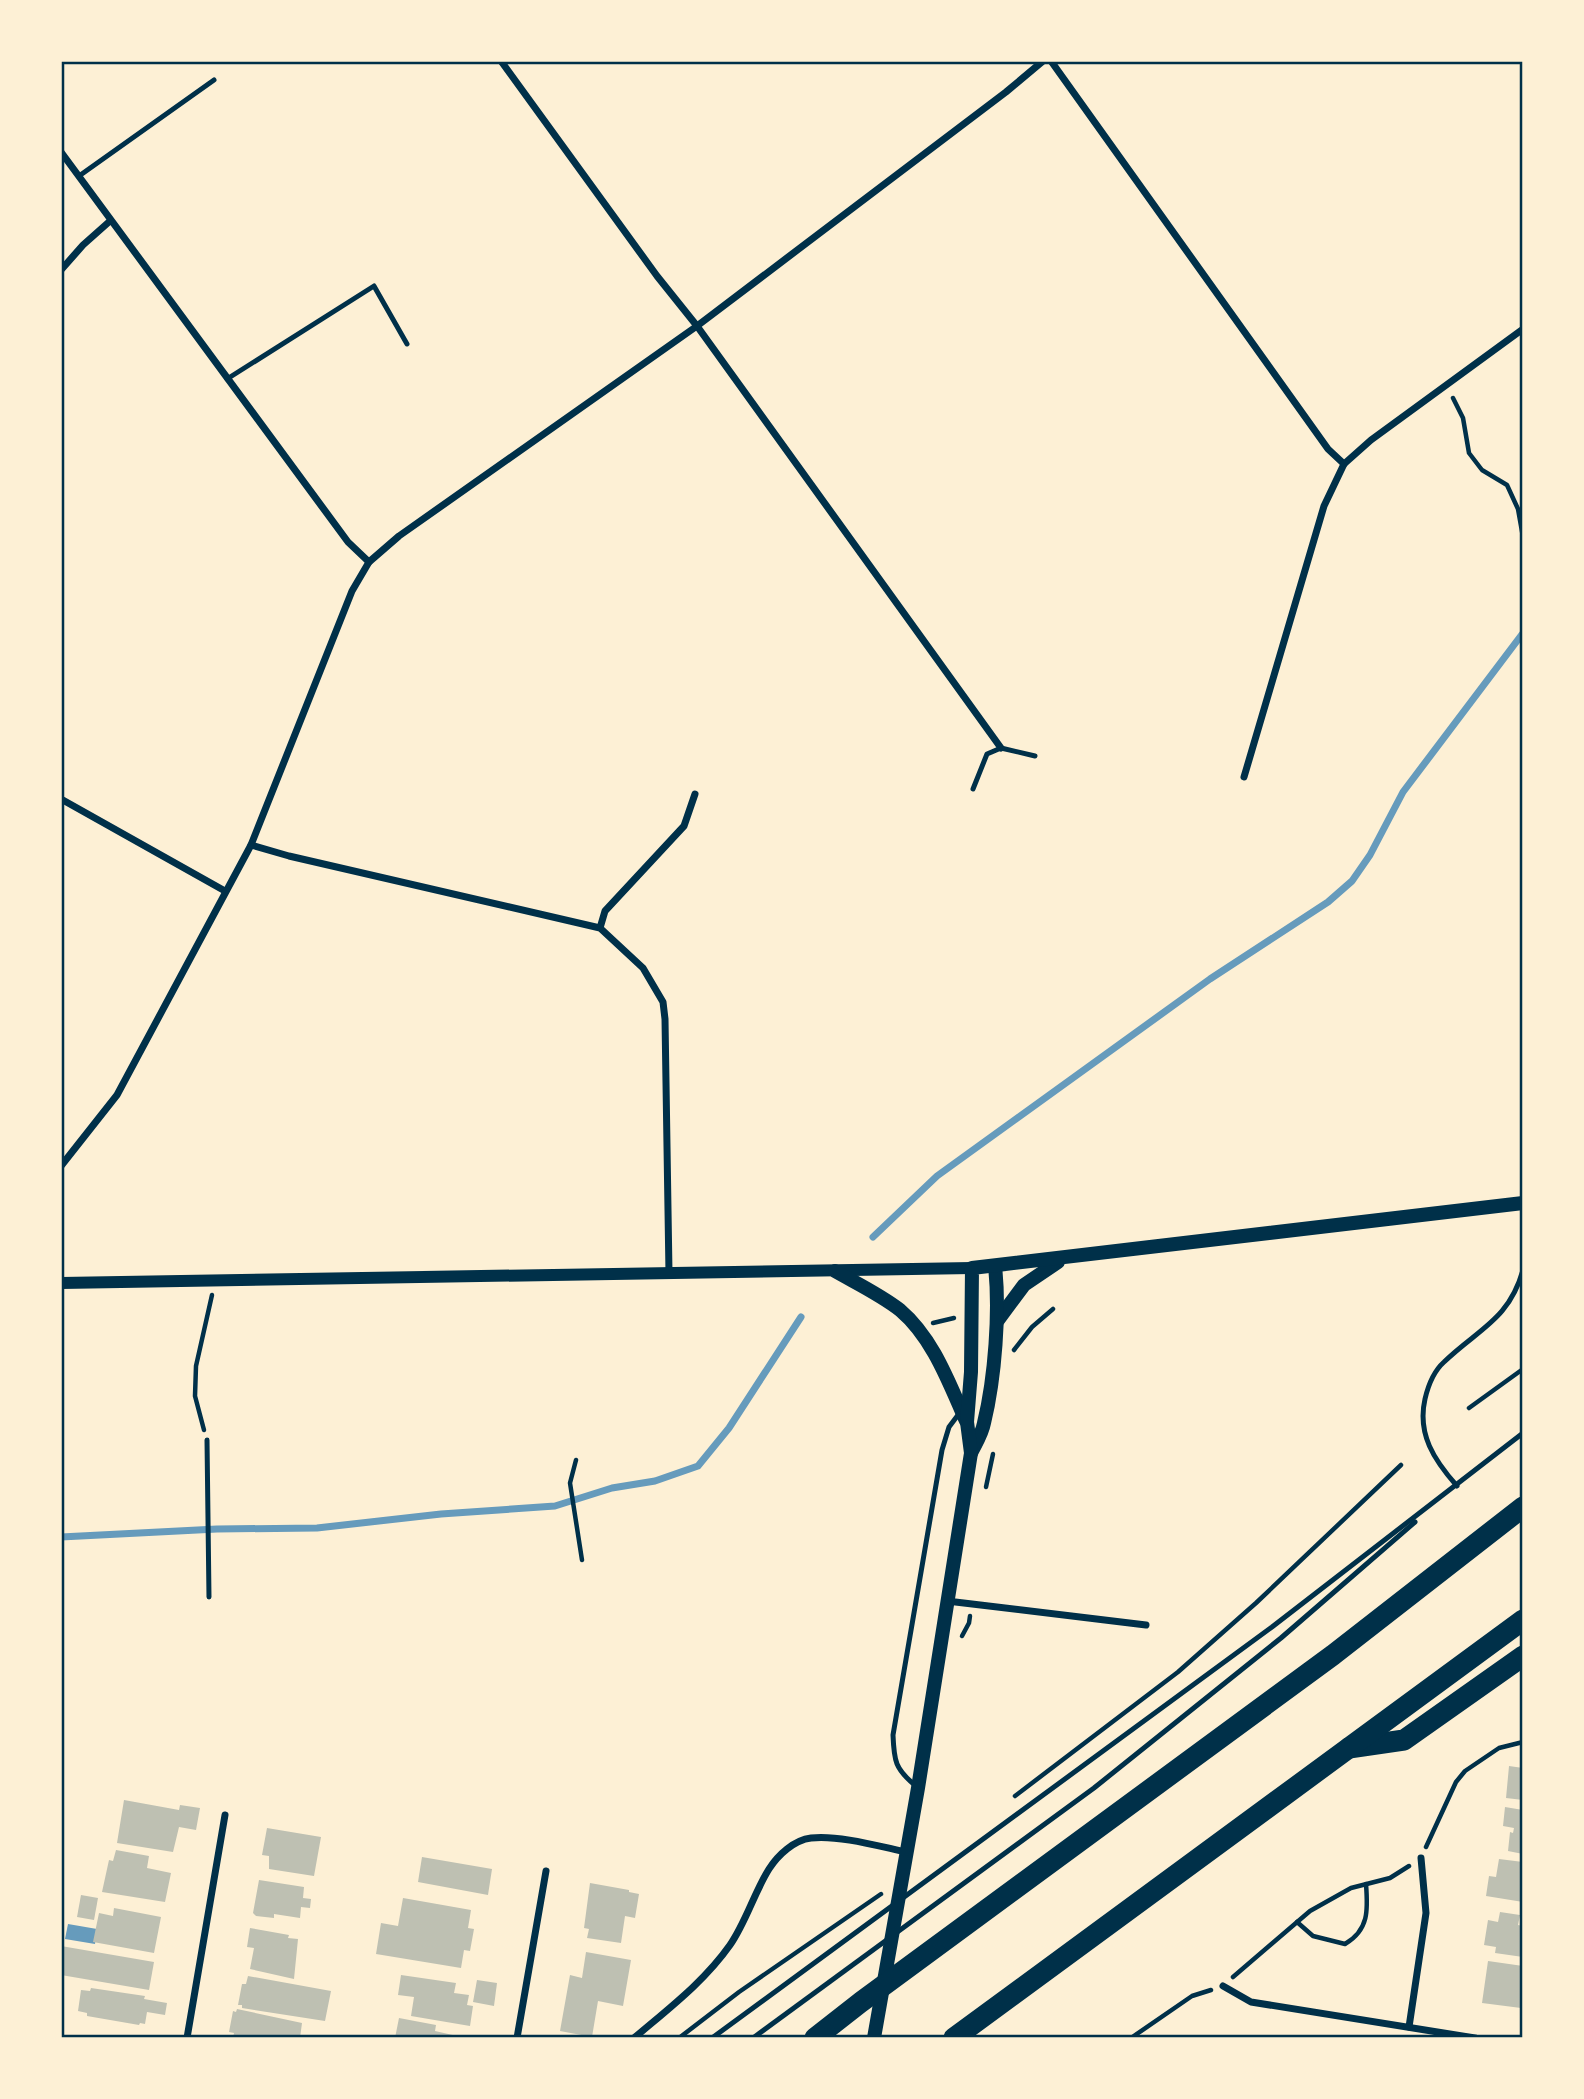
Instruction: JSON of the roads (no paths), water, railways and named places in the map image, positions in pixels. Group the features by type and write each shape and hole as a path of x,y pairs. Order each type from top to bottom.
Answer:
{"highway":[{"path":"815,2038 1333,1655 1523,1507"},
{"path":"954,2038 1523,1620"},
{"path":"1348,1749 1404,1740 1523,1656"}],"main road":[{"path":"964,1417 971,1372 972,1268 1523,1203"},
{"path":"997,1321 1024,1285 1051,1264 1069,1257"},
{"path":"874,2038 918,1788 971,1453 984,1423 997,1321 995,1266"},
{"path":"835,1271 900,1310 922,1335 964,1417 971,1453"}],"street":[{"path":"501,61 657,276 697,326 1001,748"},
{"path":"61,1166 117,1095 251,845 352,592 369,562 399,536 697,326 1006,92 1043,61"},
{"path":"1051,61 1328,449 1344,464"},
{"path":"61,152 348,542 369,562"},
{"path":"61,270 83,245 110,221"},
{"path":"1244,778 1324,506 1344,464 1371,440 1523,329"},
{"path":"600,928 605,911 684,826 695,794"},
{"path":"61,799 225,891"},
{"path":"251,845 600,928 643,968 663,1002 669,1273"},
{"path":"61,1283 972,1268"},
{"path":"946,1601 1146,1625"},
{"path":"187,2038 225,1815"},
{"path":"634,2038 710,1972 732,1942 769,1870 780,1854 793,1845 810,1838 844,1840 906,1859"},
{"path":"1409,2027 1426,1913 1421,1858"},
{"path":"517,2038 546,1871"},
{"path":"1223,1986 1251,2002 1475,2038"}],"lane":[{"path":"79,176 214,80"},
{"path":"227,379 374,286 407,344"},
{"path":"973,789 987,754 1001,748 1035,756"},
{"path":"1457,1486 1442,1469 1424,1435 1422,1415 1427,1391 1443,1362 1482,1332 1508,1306 1523,1270"},
{"path":"918,1788 903,1775 895,1762 893,1735 942,1450 949,1427 964,1417"},
{"path":"712,2038 1196,1683 1523,1433"},
{"path":"207,1440 209,1597"},
{"path":"752,2038 1094,1788 1281,1638 1457,1486"}],"water":[{"path":"68,1924 97,1929 95,1944 65,1939"}],"waterway":[{"path":"873,1237 937,1176 1210,979 1328,902 1352,881 1370,855 1403,792 1523,633"},
{"path":"61,1537 217,1529 317,1528 441,1514 555,1506 612,1488 655,1481 698,1466 729,1428 801,1317"}]}
